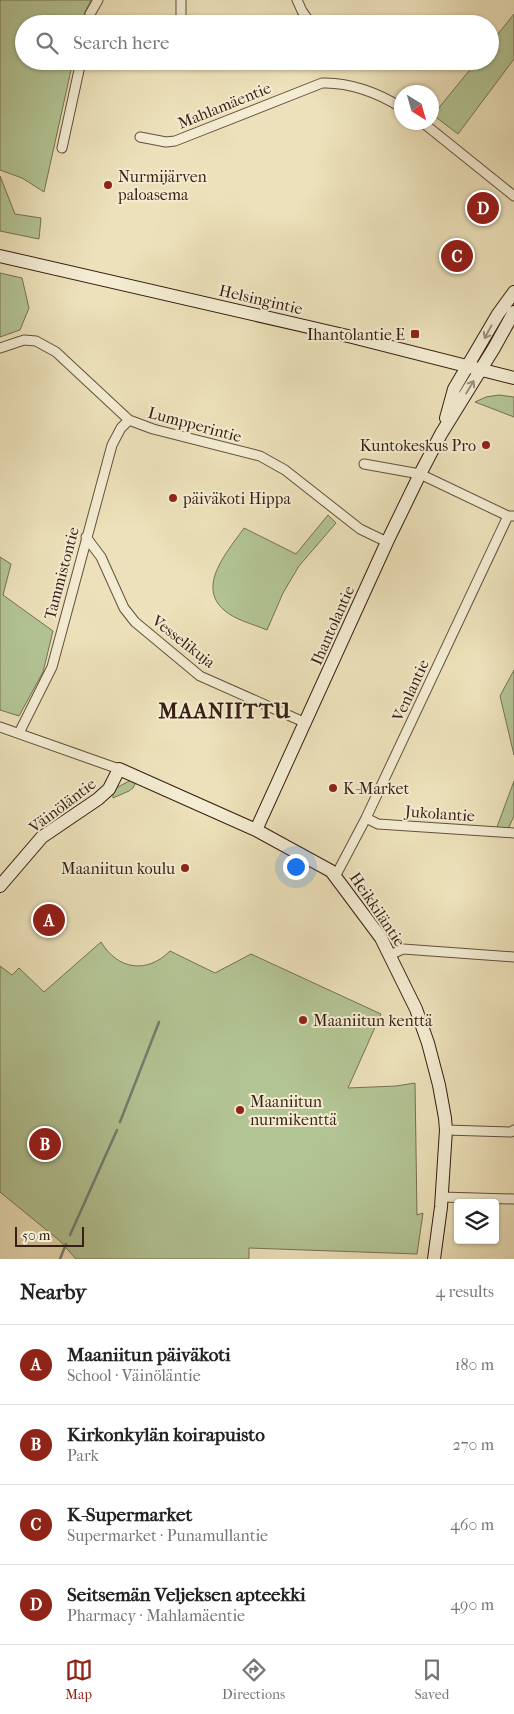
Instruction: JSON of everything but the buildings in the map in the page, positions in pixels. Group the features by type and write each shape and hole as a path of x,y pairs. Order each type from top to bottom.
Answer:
{"street":[{"path":"90,15 98,0"},
{"path":"181,0 181,15"},
{"path":"297,0 305,15"},
{"path":"62,148 79,70"},
{"name":"Mahlamäentie","path":"140,137 166,142 175,141 322,83 337,83 387,98 394,103"},
{"path":"432,130 514,196"},
{"name":"Helsingintie","path":"0,256 334,333 514,378"},
{"name":"Ihantolantie","path":"441,434 454,389 498,314 514,292"},
{"name":"Ihantolantie","path":"256,830 387,542 420,474 441,434 514,312"},
{"name":"Lumpperintie","path":"0,348 24,340 36,342 56,352 129,420 153,430 260,456 285,470 360,529 387,542"},
{"name":"Tammistontie","path":"19,733 52,667 112,445 129,420"},
{"path":"364,464 420,474 511,516"},
{"name":"Venlantie","path":"336,876 366,818 511,516"},
{"name":"Vesselikuja","path":"86,537 101,558 124,608 135,622 200,676 306,723"},
{"name":"Heikkiläntie","path":"0,726 144,778 256,830 321,865 336,876 381,938 390,955 416,1009 428,1043 439,1085 446,1130 434,1259"},
{"name":"Väinöläntie","path":"0,886 42,837 98,799 109,789 119,769"},
{"name":"Jukolantie","path":"366,818 378,824 514,833"},
{"path":"390,955 402,949 514,957"},
{"path":"446,1130 511,1132 514,1130"},
{"path":"441,1197 514,1199"}],"green space":[{"path":"0,0 91,0 84,15 15,15 15,70 71,70 44,192 22,178 0,170"},
{"path":"514,14 514,59 458,134 439,120 439,108 470,70 499,70 499,33"},
{"path":"0,176 15,214 41,218 39,239 0,231"},
{"path":"0,273 22,278 29,308 20,330 0,337"},
{"path":"499,395 514,397 514,417 475,402 486,397"},
{"path":"328,515 336,523 299,566 283,593 267,630 228,613 216,601 213,590 218,569 223,558 244,528 296,554"},
{"path":"0,557 11,564 3,595 53,631 43,672 19,716 0,710"},
{"path":"514,670 514,755 500,696"},
{"path":"131,780 136,782 133,788 113,798 116,788"},
{"path":"514,781 514,816 508,829 497,827"},
{"path":"101,942 116,958 133,966 143,966 152,963 170,951 215,973 251,954 381,1014 348,1088 396,1086 415,1083 417,1215 423,1213 417,1254 249,1248 249,1259 76,1259 60,1241 0,1192 0,966 12,975 19,968 44,992"}],"waterway":[{"path":"120,1122 159,1022"},
{"path":"70,1235 117,1130"},
{"path":"60,1259 66,1244"}],"place":[{"name":"Nurmijärven paloasema","path":"108,185"},
{"name":"Seitsemän Veljeksen apteekki","path":"483,208"},
{"name":"K-Supermarket","path":"457,256"},
{"name":"Ihantolantie E","path":"415,334"},
{"name":"Kuntokeskus Pro","path":"486,445"},
{"name":"päiväkoti Hippa","path":"173,498"},
{"name":"K-Market","path":"333,788"},
{"name":"Maaniitun koulu","path":"185,868"},
{"name":"Maaniitun päiväkoti","path":"49,920"},
{"name":"Maaniitun kenttä","path":"303,1020"},
{"name":"Maaniitun nurmikenttä","path":"240,1110"},
{"name":"Kirkonkylän koirapuisto","path":"45,1144"}],"district":[{"name":"MAANIITTU","path":"225,711"}]}
